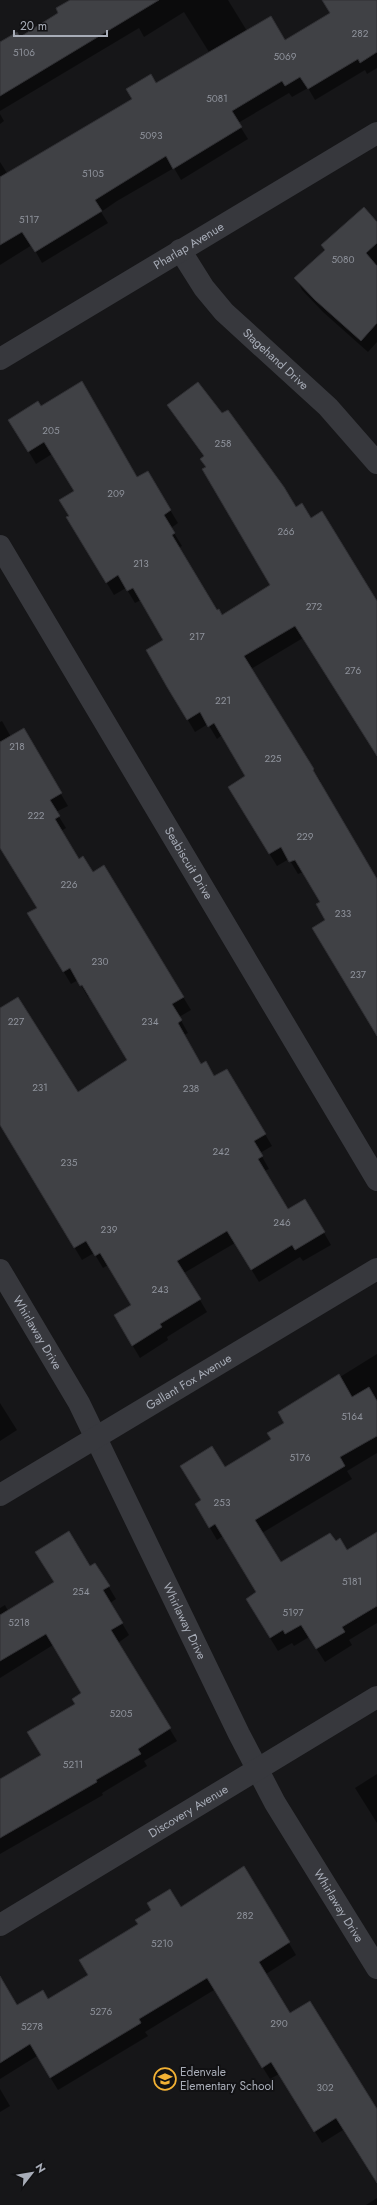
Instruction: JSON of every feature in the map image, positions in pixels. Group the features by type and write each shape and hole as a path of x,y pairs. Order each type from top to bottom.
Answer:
{"street":[{"name":"Pharlap Avenue","path":"0,359 377,133"},
{"name":"Stagehand Drive","path":"180,250 204,288 224,312 328,407 377,463"},
{"name":"Seabiscuit Drive","path":"0,546 377,1180"},
{"name":"Gallant Fox Avenue","path":"0,1495 377,1269"},
{"name":"Whirlaway Drive","path":"0,1270 79,1403 275,1803 377,1968"},
{"name":"Discovery Avenue","path":"0,1925 377,1697"}],"building":[{"path":"70,0 159,0 0,96 0,42 17,32 20,37 58,13 56,8"},
{"path":"322,0 377,0 377,52 360,63 358,59 308,89 300,77 285,86 282,81 232,111 242,127 173,169 166,156 95,200 102,211 35,252 22,232 0,245 0,177 132,99 126,89 151,74 156,83 271,16 285,40 330,13"},
{"path":"364,207 377,222 377,243 366,253 377,266 377,323 361,341 315,300 294,278 325,250 321,245"},
{"path":"82,381 137,477 148,471 171,510 164,515 175,533 172,535 217,610 219,609 222,615 270,585 202,469 206,467 200,459 204,456 167,405 198,382 222,413 228,410 284,487 296,507 302,503 311,518 322,511 377,601 377,756 295,626 244,656 314,769 313,770 377,879 377,1036 312,928 325,920 316,904 320,902 295,860 289,862 281,847 269,854 228,787 245,776 214,723 208,727 200,712 187,720 146,650 163,640 133,588 127,591 118,575 106,583 66,517 69,516 59,500 74,491 44,442 28,452 8,420 38,401 41,406"},
{"path":"24,728 62,793 50,800 60,816 55,819 79,859 83,856 93,872 104,865 184,997 172,1004 182,1020 178,1023 201,1064 206,1061 214,1076 227,1069 266,1134 254,1141 263,1156 258,1159 288,1209 305,1199 325,1232 295,1250 292,1245 251,1270 227,1231 177,1261 201,1299 160,1324 162,1327 132,1346 114,1315 131,1305 100,1253 95,1256 86,1241 74,1248 0,1125 0,1008 18,997 78,1092 127,1060 82,985 80,986 70,968 63,972 27,913 37,908 0,848 0,742"},
{"path":"339,1374 352,1397 369,1387 377,1401 377,1436 340,1457 345,1466 255,1520 281,1562 330,1533 336,1541 340,1538 347,1550 377,1532 377,1606 342,1627 345,1632 316,1649 301,1625 285,1634 283,1630 270,1638 246,1599 256,1592 215,1524 209,1528 195,1504 201,1500 180,1466 212,1446 225,1467 271,1439 267,1433 284,1423 278,1412"},
{"path":"69,1531 90,1566 95,1563 110,1586 103,1590 123,1623 111,1630 171,1728 138,1749 141,1754 96,1780 97,1782 0,1838 0,1779 41,1755 27,1732 75,1704 72,1699 81,1693 46,1634 0,1661 0,1615 54,1582 35,1552"},
{"path":"244,1866 290,1942 259,1962 290,2013 310,2001 377,2109 377,2183 336,2118 314,2132 271,2062 262,2068 207,1978 139,2019 141,2023 50,2078 30,2044 0,2063 0,1976 17,2005 43,1990 48,1999 88,1975 79,1960 138,1924 135,1920 151,1910 147,1903 170,1889 181,1907"}],"place":[{"name":"Edenvale Elementary School","path":"165,2079"}]}
